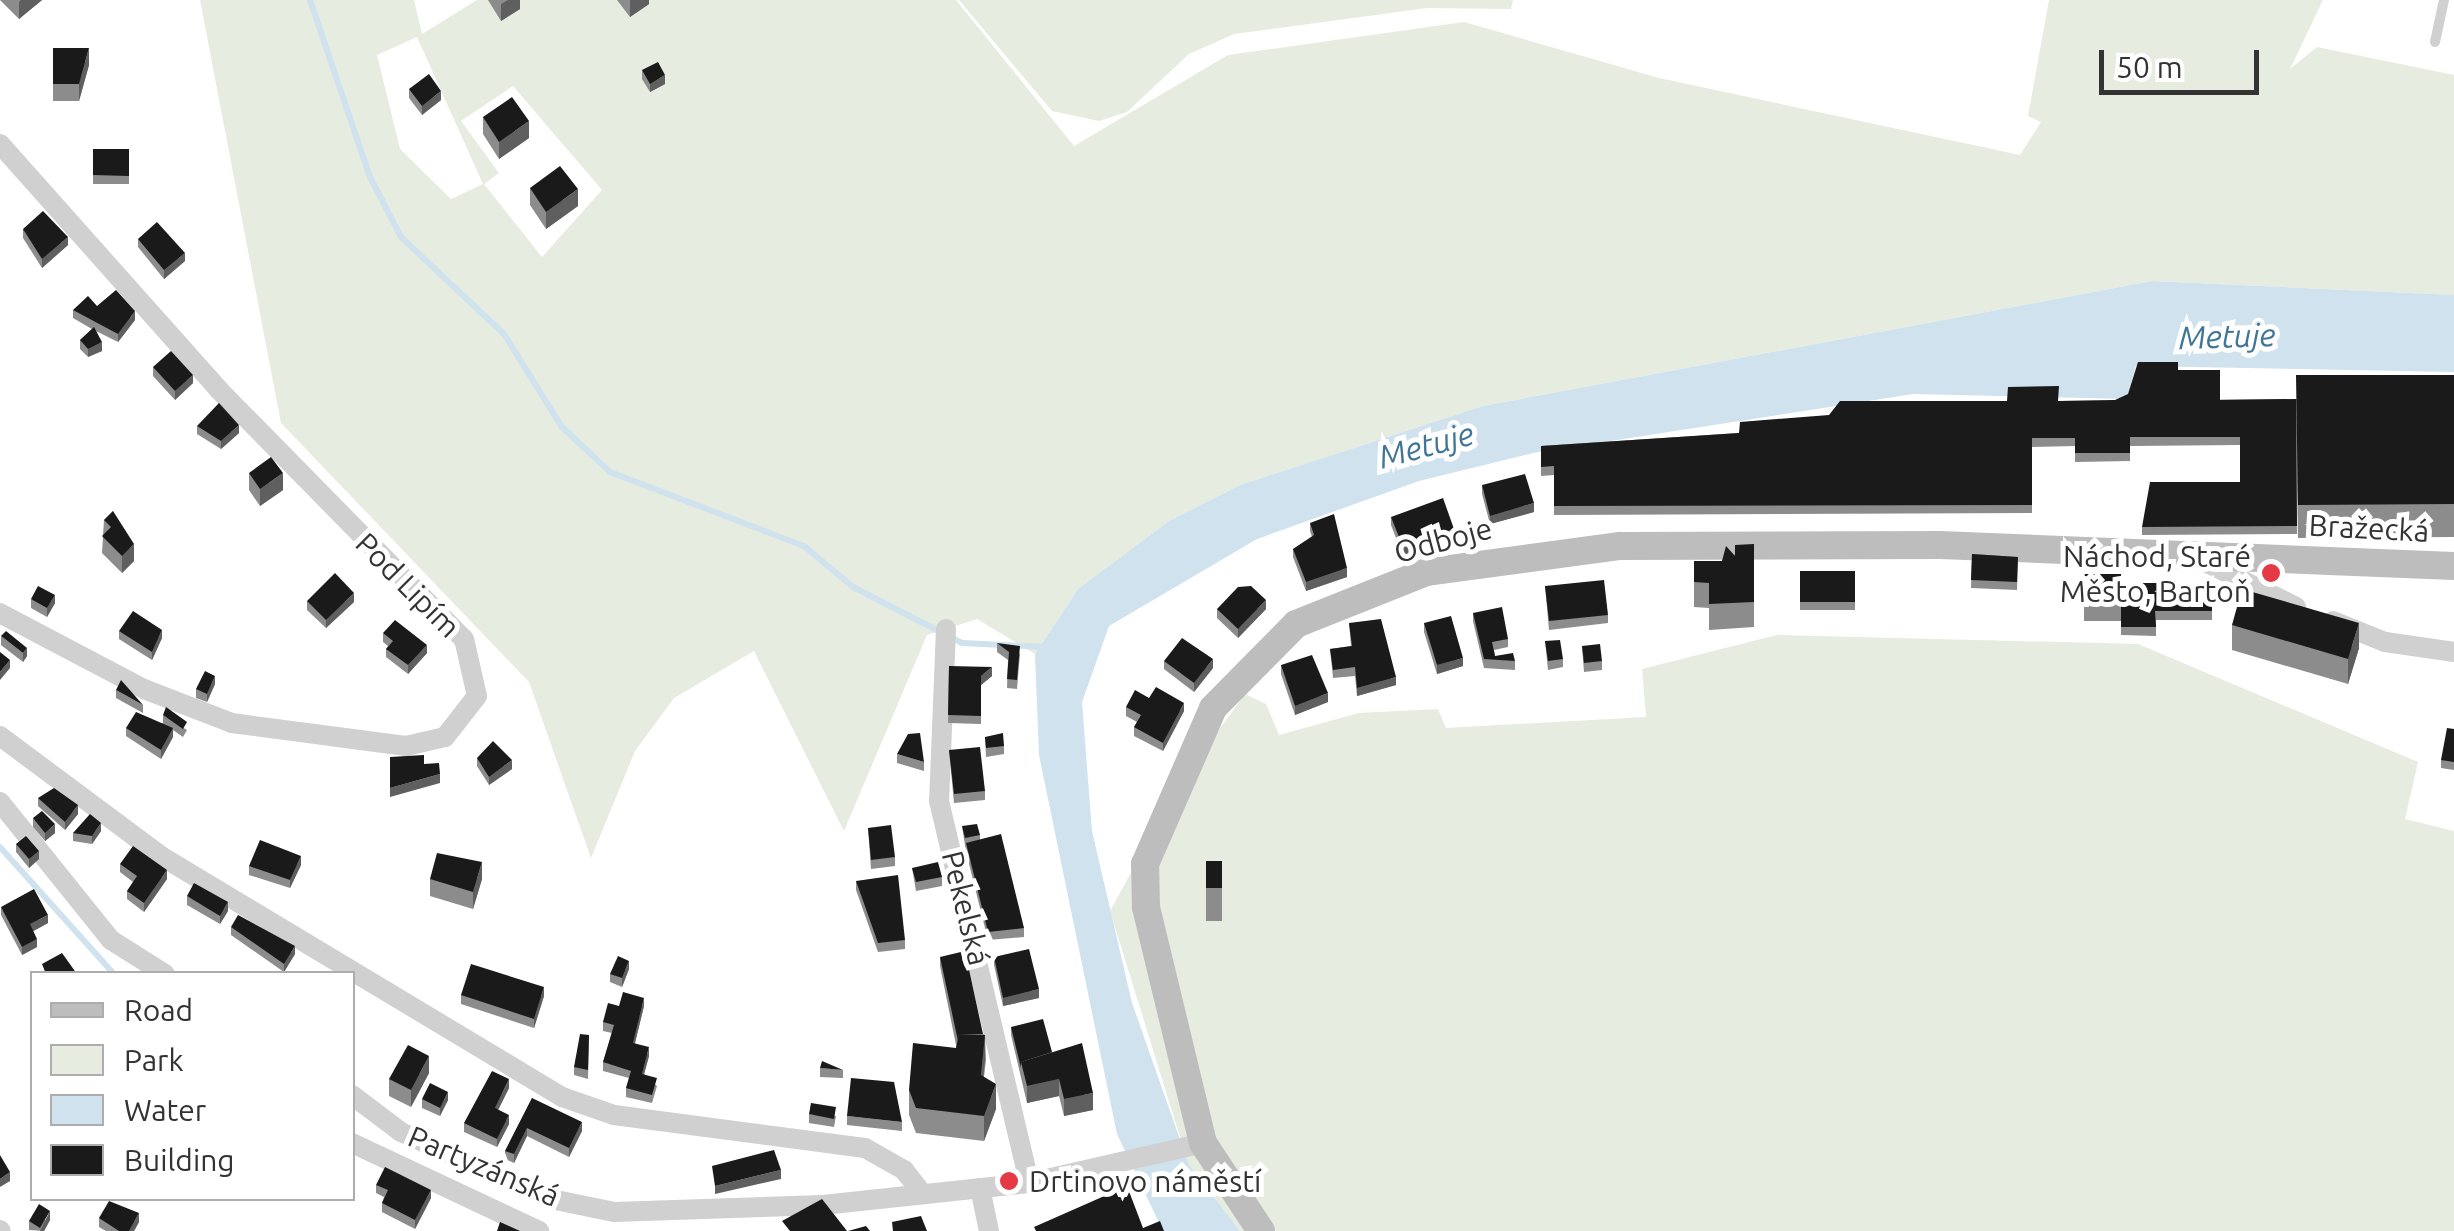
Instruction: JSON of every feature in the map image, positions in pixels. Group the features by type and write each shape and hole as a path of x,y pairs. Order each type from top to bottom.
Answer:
{"street":[{"name":"Pod Lipím","path":"0,144 219,390 464,639 477,696 444,738 406,746 232,723 144,690 0,613"},
{"name":"Odboje","path":"1261,1231 1195,1145 1146,907 1145,864 1214,708 1296,624 1428,572 1523,553 1900,545 2280,555"},
{"path":"2187,552 2242,586 2386,642 2454,652"},
{"name":"Bražecká","path":"2280,555 2454,566"},
{"name":"Pekelská","path":"946,629 939,802 1029,1183"},
{"path":"0,736 160,856 352,971"},
{"path":"0,802 111,940 160,971"},
{"path":"355,973 562,1097 614,1116 865,1148 904,1170 921,1192"},
{"name":"Partyzánská","path":"355,1097 401,1132 546,1198 614,1212 823,1205"},
{"name":"Partyzánská","path":"355,1144 539,1231"},
{"path":"790,1231 823,1205 1029,1183 1195,1145"},
{"path":"980,1188 989,1231"}],"lane":[{"path":"2436,42 2444,0"}],"green space":[{"path":"200,0 414,0 422,34 477,0 956,0 1074,146 1228,55 1464,22 1659,78 2020,155 2041,122 2028,116 2049,0 2323,0 2290,69 2317,47 2454,75 2454,295 2152,281 1483,406 1240,485 1169,521 1078,589 1035,654 977,619 927,635 844,831 754,651 674,698 635,751 591,858 529,682 281,423","holes":["417,37 483,184 451,199 400,149 377,55","513,86 602,190 542,257 484,184 499,173 461,121"]},
{"path":"959,0 1513,0 1511,9 1427,8 1234,34 1189,54 1127,112 1099,121 1052,111"},
{"path":"1777,635 2138,644 2418,762 2405,819 2454,831 2454,1231 1240,1231 1189,1166 1110,911 1181,782 1245,694 1266,704 1279,735 1359,713 1438,709 1446,728 1646,717 1642,669"}],"water":[{"name":"Metuje","path":"2152,281 2454,295 2454,372 2136,366 2127,399 1913,394 1533,453 1419,481 1257,539 1109,626 1082,702 1092,831 1132,1003 1189,1165 1240,1231 1163,1231 1117,1134 1039,755 1035,654 1078,589 1169,521 1240,485 1483,406"}],"building":[{"path":"53,48 89,48 79,84 53,84"},
{"path":"658,62 665,75 650,84 642,70"},
{"path":"429,74 441,91 422,106 409,89"},
{"path":"512,97 529,121 499,142 483,117"},
{"path":"93,149 129,149 129,176 93,175"},
{"path":"560,166 578,189 546,212 530,188"},
{"path":"43,211 68,237 42,259 23,229"},
{"path":"157,222 185,253 164,270 138,239"},
{"path":"116,290 135,311 118,334 73,310 88,296 97,306"},
{"path":"94,327 102,342 88,349 80,340"},
{"path":"171,351 193,375 175,391 153,367"},
{"path":"2138,362 2178,362 2178,370 2220,370 2220,400 2296,399 2297,526 2142,527 2150,482 2240,482 2240,437 2130,437 2130,453 2075,453 2075,438 2032,438 2032,505 1554,506 1554,466 1541,467 1541,446 1739,433 1740,422 1829,415 1840,401 2007,401 2008,387 2059,386 2058,401 2115,400 2128,394"},
{"path":"2296,375 2454,375 2454,504 2298,505"},
{"path":"219,403 239,425 221,441 197,426"},
{"path":"271,457 283,473 260,489 249,473"},
{"path":"1525,474 1534,503 1490,516 1482,485"},
{"path":"1443,498 1454,529 1403,547 1391,517"},
{"path":"113,511 134,544 122,556 102,536 111,527 104,520"},
{"path":"1334,514 1347,568 1306,582 1293,549 1314,535 1310,523"},
{"path":"1754,544 1754,602 1709,604 1709,583 1694,582 1694,561 1722,561 1726,546 1735,556 1735,545"},
{"path":"1972,554 2018,557 2017,582 1971,580"},
{"path":"1800,571 1855,571 1855,602 1800,602"},
{"path":"335,573 354,593 326,620 307,601"},
{"path":"2084,574 2121,574 2122,604 2084,604"},
{"path":"1604,580 1608,615 1549,621 1545,586"},
{"path":"2121,583 2212,583 2212,611 2155,611 2156,627 2121,627"},
{"path":"38,586 55,595 47,608 31,599"},
{"path":"1251,586 1266,600 1238,629 1217,609 1238,587"},
{"path":"2242,589 2359,623 2348,659 2232,625"},
{"path":"1502,607 1508,639 1492,642 1495,656 1513,653 1515,661 1484,659 1473,613"},
{"path":"133,611 162,630 152,652 119,631"},
{"path":"1451,616 1463,658 1437,665 1424,623"},
{"path":"1381,619 1396,677 1357,688 1355,667 1333,670 1330,649 1352,646 1349,623"},
{"path":"395,620 427,645 408,665 386,649 393,641 383,633"},
{"path":"6,631 27,648 23,653 1,636"},
{"path":"1182,638 1213,659 1194,683 1164,661"},
{"path":"1560,640 1563,659 1548,661 1545,641"},
{"path":"997,643 1020,646 1017,680 1007,679 1009,652"},
{"path":"1600,644 1602,661 1584,663 1582,646"},
{"path":"0,652 10,660 0,672"},
{"path":"1312,655 1328,693 1295,706 1281,665"},
{"path":"949,666 992,667 981,676 981,716 948,715"},
{"path":"205,671 215,676 207,694 196,689"},
{"path":"121,680 143,705 116,690"},
{"path":"1156,687 1184,703 1163,743 1134,727 1141,715 1126,707 1135,690 1149,698"},
{"path":"166,707 187,722 183,729 163,715"},
{"path":"136,712 173,728 161,750 126,728"},
{"path":"2447,728 2454,729 2454,762 2441,760"},
{"path":"920,733 924,762 897,754 908,734"},
{"path":"1003,733 1004,746 986,748 985,737"},
{"path":"493,741 512,760 489,777 477,758"},
{"path":"980,747 985,791 954,794 949,750"},
{"path":"424,755 424,764 439,763 440,774 390,788 390,757"},
{"path":"54,788 78,805 65,822 38,798"},
{"path":"42,811 55,824 45,833 33,818"},
{"path":"90,814 101,823 92,836 73,833"},
{"path":"977,824 980,835 965,838 962,826"},
{"path":"891,825 895,857 871,860 868,828"},
{"path":"1001,834 1024,928 988,932 966,843"},
{"path":"26,836 39,851 29,859 16,844"},
{"path":"260,840 301,856 290,880 249,866"},
{"path":"133,846 167,870 144,903 127,891 137,876 120,864"},
{"path":"437,853 482,862 473,892 430,879"},
{"path":"1206,861 1222,861 1222,888 1206,888"},
{"path":"938,862 942,877 916,882 912,868"},
{"path":"898,875 905,940 878,943 856,881"},
{"path":"194,883 228,902 220,916 187,896"},
{"path":"34,889 48,915 30,924 37,939 22,947 1,907"},
{"path":"238,915 295,946 284,964 231,927"},
{"path":"1029,949 1039,989 1003,998 994,957"},
{"path":"965,951 983,1034 959,1034 958,1041 940,957"},
{"path":"62,953 75,971 45,971 42,964"},
{"path":"618,956 629,961 622,978 610,974"},
{"path":"471,964 544,987 534,1019 461,995"},
{"path":"623,992 644,998 633,1043 649,1047 642,1074 657,1078 652,1095 626,1088 631,1071 603,1062 614,1025 603,1022 608,1003 619,1006"},
{"path":"1043,1019 1052,1052 1021,1062 1021,1068 1011,1027"},
{"path":"580,1034 589,1035 588,1070 574,1067"},
{"path":"959,1034 985,1035 981,1075 996,1084 984,1116 916,1108 909,1090 913,1043 956,1048"},
{"path":"1082,1043 1093,1093 1064,1099 1059,1079 1027,1086 1021,1062"},
{"path":"408,1045 429,1056 411,1090 389,1079"},
{"path":"822,1061 843,1070 820,1068"},
{"path":"492,1071 509,1079 495,1108 509,1115 497,1139 464,1123"},
{"path":"851,1078 894,1082 902,1122 847,1116"},
{"path":"430,1083 448,1092 440,1108 422,1099"},
{"path":"532,1098 582,1122 569,1148 527,1128 514,1154 505,1151"},
{"path":"811,1103 836,1107 834,1119 809,1114"},
{"path":"774,1150 781,1170 715,1186 712,1166"},
{"path":"0,1155 10,1172 0,1179"},
{"path":"385,1167 431,1190 415,1220 382,1203 388,1190 376,1185"},
{"path":"1127,1186 1143,1228 1160,1221 1164,1231 1036,1231 1034,1227"},
{"path":"822,1199 847,1231 790,1231 782,1221"},
{"path":"109,1201 139,1213 129,1231 119,1231 99,1218"},
{"path":"39,1204 50,1211 40,1228 29,1221"},
{"path":"921,1216 927,1231 893,1231 892,1222"},
{"path":"500,1222 520,1231 497,1231"}],"waterway":[{"path":"310,0 370,177 401,237 504,334 562,427 610,472 804,546 853,587 962,643 1046,647"},
{"path":"0,847 111,971"}],"place":[{"name":"Náchod, Staré Město, Bartoň","path":"2271,573"},
{"name":"Drtinovo náměstí","path":"1009,1181"}]}
